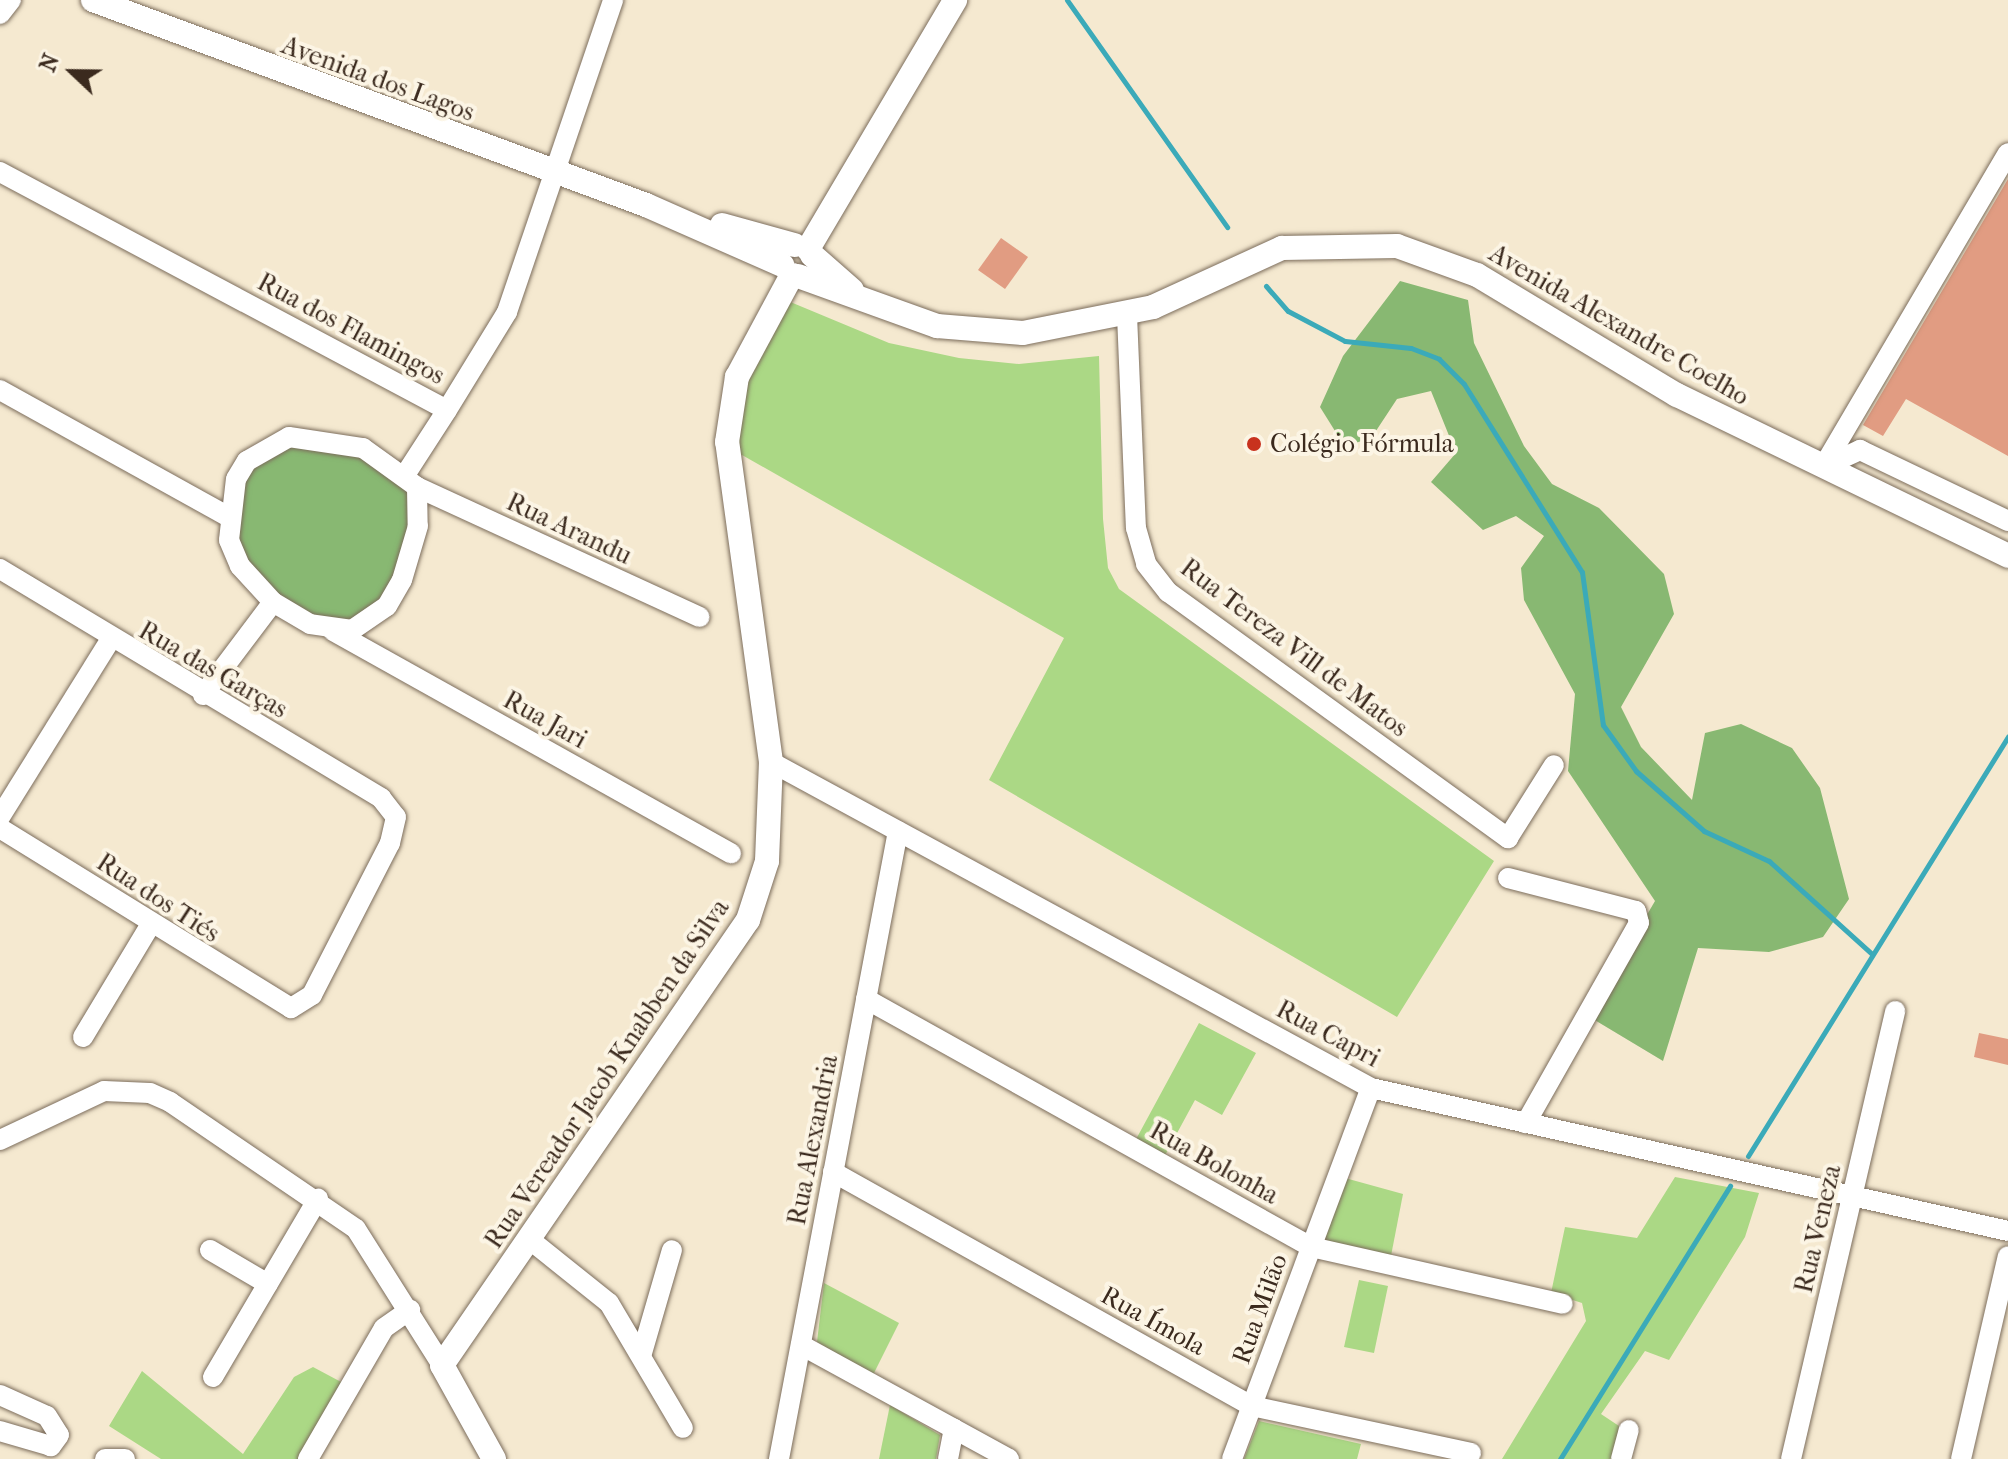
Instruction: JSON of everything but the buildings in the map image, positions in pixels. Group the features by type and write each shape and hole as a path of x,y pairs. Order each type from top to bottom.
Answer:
{"main road":[{"name":"Avenida dos Lagos","path":"93,0 798,261"},
{"name":"Rua Vereador Jacob Knabben da Silva","path":"442,1365 748,920 767,861 771,762 727,442 737,377 798,261 955,0"},
{"name":"Avenida Alexandre Coelho","path":"798,261 862,300 982,333 1052,332 1127,315 1282,248 1397,246 1502,288 1677,395 2008,556"},
{"path":"442,1365 494,1459"}],"street":[{"path":"0,14 11,0"},
{"name":"Rua dos Flamingos","path":"0,172 447,410 507,312 557,173 613,0"},
{"path":"1823,467 2008,153"},
{"name":"Rua Tereza Vill de Matos","path":"1127,315 1136,528 1146,564 1168,592 1508,838 1554,765"},
{"path":"0,390 227,516"},
{"path":"411,481 338,439 289,437 247,461 227,516 240,566 273,602 333,631 365,623 402,580 418,526 411,481 447,410"},
{"path":"1823,467 1860,450 2008,521"},
{"name":"Rua Arandu","path":"411,481 699,617"},
{"name":"Rua das Garças","path":"0,569 203,695 381,798 396,817 390,843 312,995 291,1008"},
{"path":"203,695 273,602"},
{"name":"Rua Jari","path":"333,631 731,853"},
{"path":"0,817 111,639"},
{"name":"Rua Capri","path":"771,762 1371,1088 2008,1231"},
{"name":"Rua dos Tiés","path":"0,828 291,1008"},
{"name":"Rua Alexandria","path":"779,1459 898,831"},
{"path":"1508,878 1636,911 1639,923 1526,1123"},
{"path":"83,1037 151,924"},
{"name":"Rua Bolonha","path":"866,999 1311,1247 1563,1304"},
{"name":"Rua Veneza","path":"1791,1459 1895,1011"},
{"name":"Rua Milão","path":"1232,1459 1371,1088"},
{"path":"0,1140 104,1091 150,1093 318,1199 374,1249 442,1365"},
{"name":"Rua Ímola","path":"833,1172 1252,1406 1471,1453"},
{"path":"213,1377 318,1199"},
{"path":"529,1239 609,1303 642,1353 683,1428"},
{"path":"210,1250 268,1284"},
{"path":"642,1353 672,1250"},
{"path":"1961,1459 2008,1256"},
{"path":"308,1459 384,1328 410,1310"},
{"path":"801,1345 1009,1459"},
{"path":"0,1395 47,1416 59,1435 51,1446 0,1431"},
{"path":"948,1459 954,1429"},
{"path":"1621,1459 1629,1430"},
{"path":"105,1459 125,1459"}],"green space":[{"path":"1400,281 1468,300 1474,343 1524,446 1552,484 1599,508 1664,574 1674,614 1621,707 1641,747 1692,800 1705,733 1741,724 1792,748 1820,788 1849,899 1823,937 1769,952 1698,948 1663,1061 1588,1016 1655,901 1568,771 1575,694 1524,600 1521,568 1544,536 1516,516 1483,530 1431,482 1456,453 1431,391 1397,399 1372,437 1345,447 1320,407 1343,356"},
{"path":"788,301 889,343 959,358 1019,364 1099,356 1103,519 1108,568 1119,589 1494,861 1397,1017 989,780 1064,638 735,451 743,379"},
{"path":"290,444 360,454 410,490 407,548 381,601 350,623 312,618 261,584 235,538 237,500 253,465"},
{"path":"1199,1023 1256,1053 1222,1115 1195,1100 1163,1159 1134,1143"},
{"path":"1675,1177 1759,1193 1745,1237 1669,1360 1645,1351 1601,1414 1619,1426 1614,1459 1502,1459 1586,1321 1582,1303 1551,1293 1565,1227 1637,1238"},
{"path":"1345,1178 1403,1194 1390,1261 1321,1243"},
{"path":"1359,1280 1388,1286 1374,1353 1344,1347"},
{"path":"824,1283 899,1323 873,1375 817,1342"},
{"path":"313,1367 343,1383 298,1459 161,1459 109,1426 142,1371 243,1454 294,1377"},
{"path":"890,1405 940,1435 936,1459 879,1459"},
{"path":"1259,1421 1361,1444 1357,1459 1244,1459"}],"waterway":[{"path":"1067,0 1227,227"},
{"path":"1266,286 1288,311 1345,341 1411,348 1439,359 1464,384 1582,572 1603,725 1636,771 1704,831 1769,861 1872,954"},
{"path":"1748,1156 2008,736"},
{"path":"1560,1459 1730,1186"}],"place":[{"name":"Colégio Fórmula","path":"1254,444"}]}
